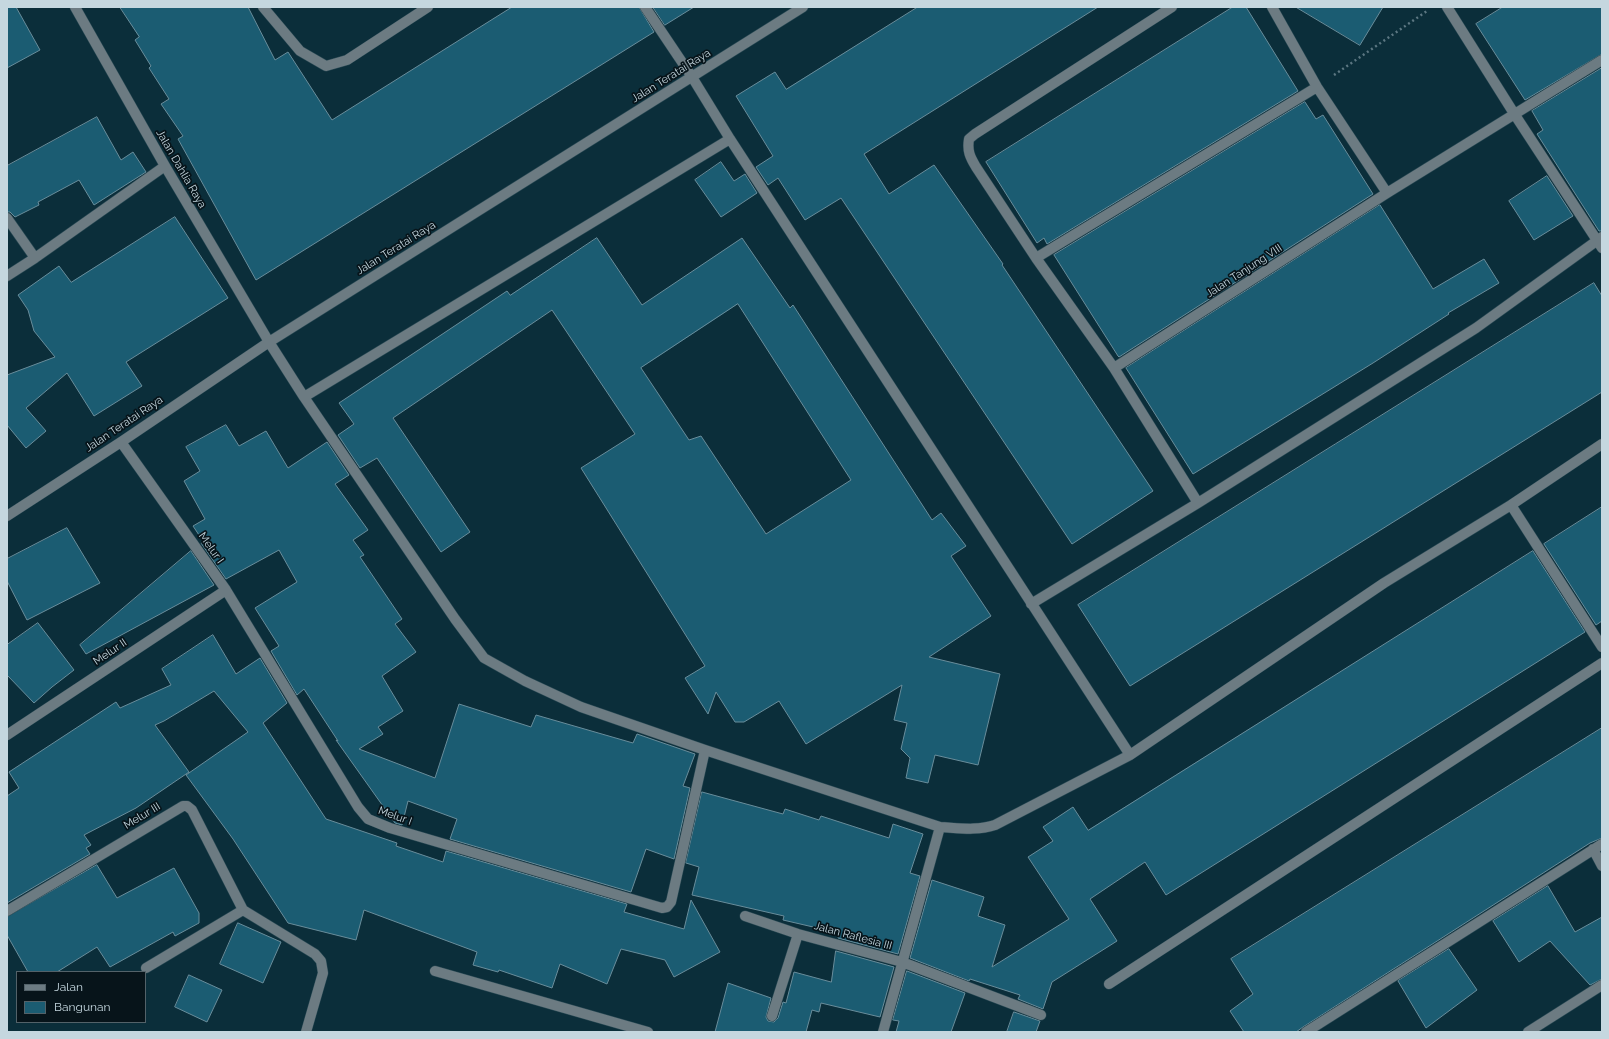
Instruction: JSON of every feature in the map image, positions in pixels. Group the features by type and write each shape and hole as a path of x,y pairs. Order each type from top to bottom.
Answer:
{"street":[{"name":"Jalan Dahlia Raya","path":"75,7 165,166 269,342 304,397 455,619 484,658 525,681 581,707 705,750 940,827 984,829 996,826 1130,755 1384,583 1511,506 1602,444"},
{"path":"263,7 300,51 326,66 347,60 428,7"},
{"path":"645,7 692,77 730,139 1130,755"},
{"name":"Jalan Teratai Raya","path":"7,516 121,442 269,342 803,7"},
{"path":"1172,7 975,134 969,140 968,148 970,156 1036,258 1114,368 1198,502"},
{"path":"1272,7 1317,87 1388,193"},
{"path":"1031,604 1198,502 1476,328 1600,242 1515,115 1447,7"},
{"name":"Jalan Tanjung VIII","path":"1114,368 1388,193 1602,60"},
{"path":"1036,258 1317,87"},
{"path":"304,397 730,139"},
{"path":"7,276 35,258 165,166"},
{"path":"7,218 35,258"},
{"name":"Melur I","path":"121,442 226,590 358,807 368,819 390,828 662,908 668,907 671,902 705,750"},
{"path":"1511,506 1602,647"},
{"name":"Melur II","path":"7,735 226,590"},
{"path":"1109,984 1602,664"},
{"name":"Melur III","path":"7,910 182,806 188,806 192,810 243,910"},
{"path":"883,1032 940,827"},
{"path":"1306,1032 1602,844"},
{"path":"1593,849 1602,866"},
{"path":"146,968 243,910 315,954 321,961 323,973 306,1032"},
{"name":"Jalan Raflesia III","path":"745,916 798,934 902,962 1041,1015"},
{"name":"Jalan Raflesia III","path":"772,1016 798,934"},
{"path":"435,970 648,1032"},
{"path":"1528,1032 1602,985"}],"path":[{"path":"1317,87 1432,7"}],"building":[{"path":"7,7 16,7 40,50 7,68"},
{"path":"120,7 248,7 275,60 288,52 332,120 512,7 639,7 654,32 256,280 178,139 183,136 161,104 169,99 149,68 151,66 135,40 139,37"},
{"path":"653,7 694,7 665,25"},
{"path":"918,7 1098,7 864,154 889,194 934,165 1003,264 1002,265 1153,491 1072,544 841,198 805,220 778,178 768,185 756,167 773,156 736,96 775,72 786,89"},
{"path":"1233,7 1246,7 1298,91 1047,244 1044,238 1037,243 986,162"},
{"path":"1296,7 1383,7 1360,45"},
{"path":"1503,7 1602,7 1602,54 1525,100 1476,24"},
{"path":"1602,68 1602,231 1599,231 1537,134 1543,130 1532,111"},
{"path":"1305,102 1316,119 1323,115 1373,194 1119,357 1054,255"},
{"path":"97,117 121,160 133,152 146,172 94,205 79,180 38,202 39,205 15,217 10,212 7,212 7,166"},
{"path":"721,162 734,181 745,174 757,193 721,217 695,180"},
{"path":"1547,176 1573,216 1534,240 1509,201"},
{"path":"1380,205 1433,289 1484,259 1499,283 1448,313 1449,314 1373,363 1193,474 1126,368"},
{"path":"175,217 228,298 126,362 142,386 94,416 67,373 26,408 46,431 26,448 7,425 7,375 55,357 34,331 28,310 18,295 59,266 71,282"},
{"path":"597,238 642,305 742,238 790,308 793,305 932,520 941,513 966,546 951,556 991,616 929,657 1000,674 978,765 935,755 928,783 906,778 910,758 901,749 907,723 894,720 902,685 806,744 779,701 744,722 735,722 716,692 708,714 685,678 705,666 581,468 635,434 552,310 393,418 470,532 441,552 377,458 360,468 338,435 354,424 339,403 507,291 510,295","holes":["738,304 851,480 766,534 701,436 689,440 641,368"]},
{"path":"1594,283 1602,296 1602,392 1130,686 1078,605"},
{"path":"226,425 239,446 266,431 288,468 327,442 349,475 335,484 368,530 353,540 364,555 360,557 402,619 395,624 416,652 382,676 403,711 378,727 383,734 359,749 435,778 459,704 531,727 536,715 633,743 637,734 695,754 683,786 690,788 674,859 646,849 631,892 450,839 457,819 408,801 402,825 395,823 336,740 338,741 304,689 297,695 271,651 279,646 255,608 297,582 279,550 226,579 201,543 203,541 193,526 205,519 184,481 200,471 186,447"},
{"path":"1602,507 1602,621 1596,625 1544,544"},
{"path":"67,528 100,583 27,620 7,581 7,559"},
{"path":"191,551 214,585 86,654 80,645"},
{"path":"1533,551 1585,632 1166,895 1145,862 1090,899 1117,941 1052,982 1043,1009 1018,999 1020,995 970,979 969,981 910,958 932,880 984,897 978,916 1005,925 992,967 1069,919 1028,857 1053,841 1043,827 1073,807 1088,830"},
{"path":"38,623 74,670 34,703 7,675 7,645"},
{"path":"213,635 236,674 260,658 287,703 263,723 326,819 397,843 396,846 443,862 446,851 627,904 624,912 684,929 691,900 720,952 674,977 665,960 621,949 607,984 560,964 552,988 499,970 498,972 473,965 477,952 364,910 356,940 288,923 233,839 186,775 248,732 214,691 155,725 189,772 136,808 84,835 91,845 86,848 90,854 7,903 7,796 19,788 9,772 116,702 120,708 171,685 162,669"},
{"path":"1602,728 1602,838 1590,843 1296,1032 1244,1032 1230,1011 1253,994 1231,959"},
{"path":"702,792 783,814 785,809 819,820 821,816 889,838 893,824 923,834 910,873 920,876 898,954 838,938 839,933 783,920 784,916 692,895 699,867 686,863"},
{"path":"97,865 117,898 174,868 199,913 199,923 175,936 173,932 110,967 97,947 59,971 27,971 7,935 7,917"},
{"path":"1548,886 1575,932 1602,917 1602,979 1590,985 1550,941 1519,962 1493,921"},
{"path":"238,923 281,942 263,983 220,964"},
{"path":"1449,949 1477,990 1426,1028 1398,981"},
{"path":"836,951 894,967 880,1017 821,1003 819,1012 812,1010 806,1032 715,1032 728,983 771,998 766,1017 768,1021 774,1022 778,1018 783,1002 786,1003 794,972 831,982"},
{"path":"907,971 965,993 951,1032 896,1032 899,1021 893,1020"},
{"path":"189,975 222,990 207,1022 175,1007"},
{"path":"1014,1012 1040,1021 1036,1032 1007,1032"}]}
